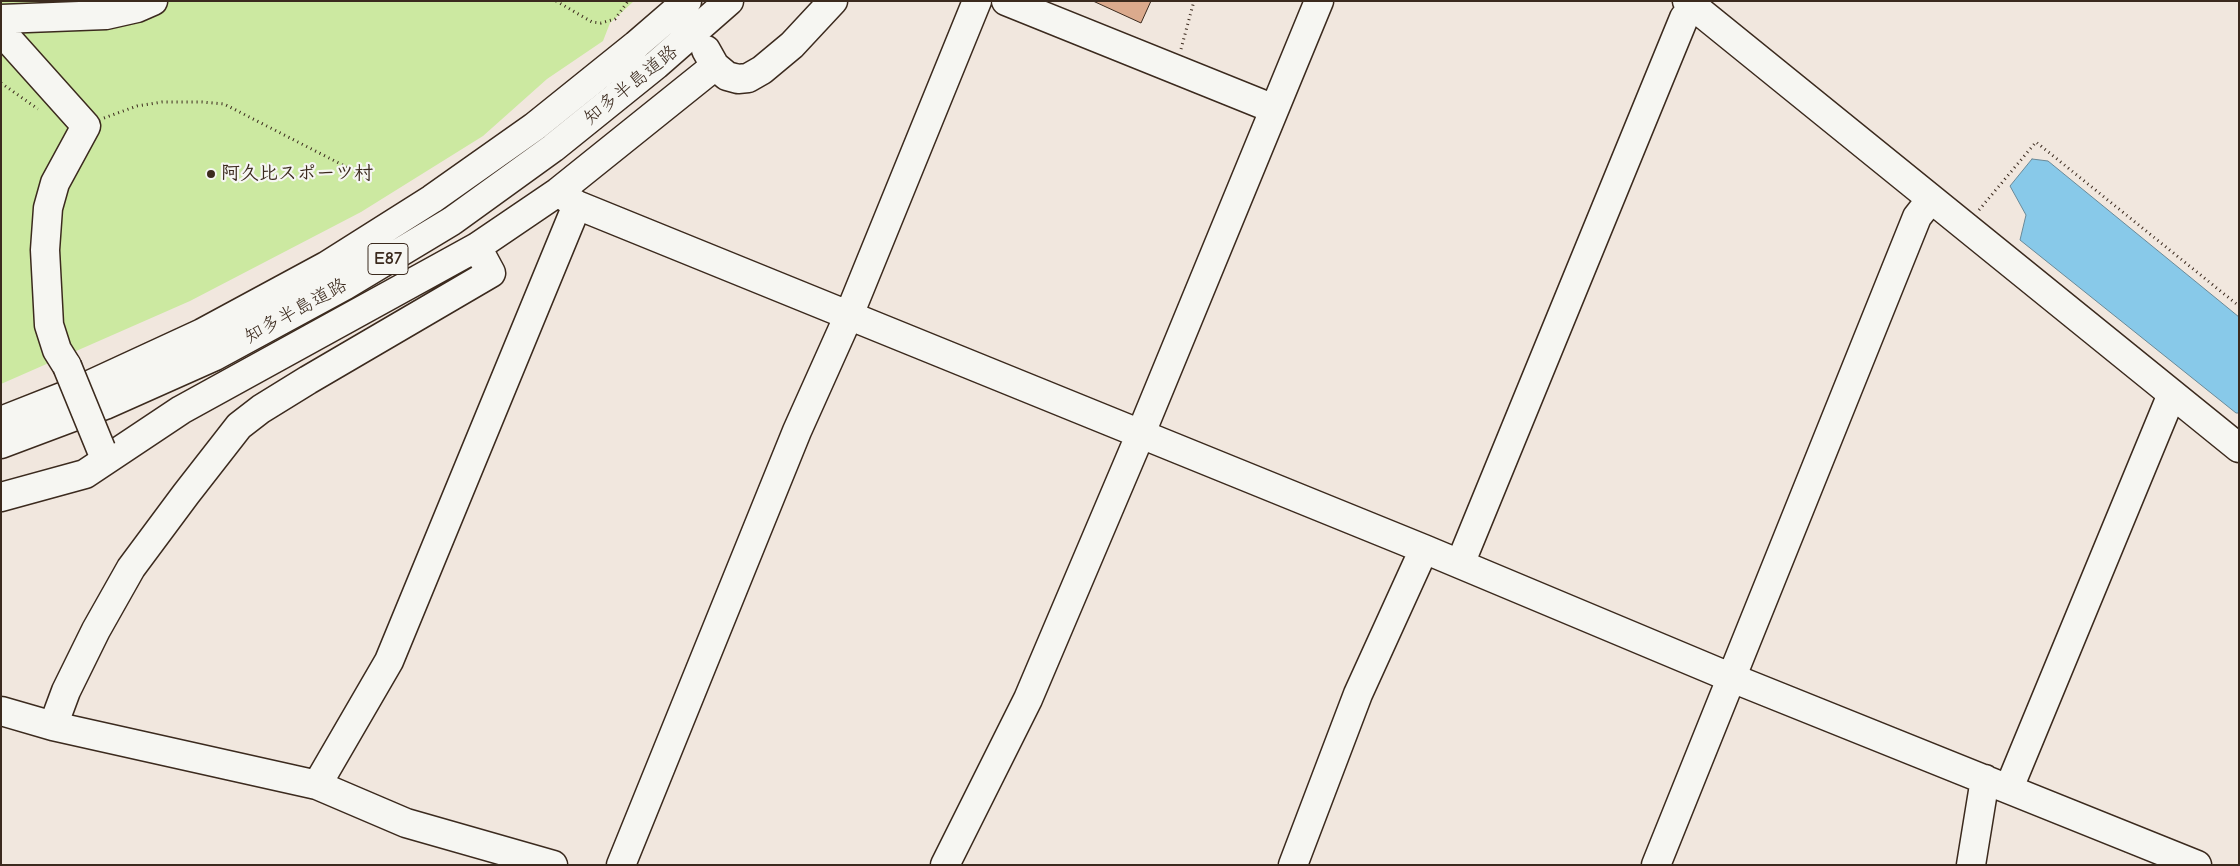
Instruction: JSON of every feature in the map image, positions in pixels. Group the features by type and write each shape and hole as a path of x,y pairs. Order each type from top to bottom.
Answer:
{"main road":[{"path":"1,18 106,15 137,8 153,1"},
{"name":"知多半島道路","path":"1,444 105,404 215,356 344,286 452,221 553,148 656,65 729,1"},
{"path":"1,497 85,474 105,454 181,410 568,198 710,58 727,76 738,79 748,78 762,70 792,44 833,1"},
{"path":"621,865 797,431 849,315 978,1"},
{"path":"1006,1 1176,71 1274,108"},
{"path":"945,865 1028,699 1141,433 1274,108 1320,1"},
{"name":"知多半島道路","path":"1,421 72,393 202,333 326,266 432,199 534,127 636,45 672,2"},
{"path":"1460,564 1690,4 2239,448"},
{"path":"1,31 86,126 55,183 48,208 45,250 49,324 58,350 67,366 105,454"},
{"path":"568,198 849,315 1424,549 1732,678 2197,865"},
{"path":"317,785 389,661 568,198"},
{"path":"1656,865 1917,217 1931,199"},
{"path":"53,726 66,691 96,630 131,568 239,426 260,409 491,273 477,247"},
{"path":"1970,865 1997,784 2172,394"},
{"path":"1293,865 1358,694 1424,549"},
{"path":"1,711 53,726 317,785 406,823 554,865"}],"path":[{"path":"556,1 592,22 601,23 615,19 628,1"},
{"path":"1176,71 1194,1"},
{"path":"86,126 137,106 162,102 224,104 364,176"},
{"path":"1964,226 2036,142 2239,306"}],"green space":[{"name":"阿久比スポーツ村","path":"1,1 634,1 610,23 603,41 547,79 483,136 361,212 190,301 1,384"}],"water":[{"path":"2032,159 2048,161 2239,317 2239,413 2236,413 2020,240 2026,215 2010,186"}],"building":[{"path":"1093,1 1151,1 1141,23"}],"place":[{"name":"阿久比スポーツ村","path":"211,174"}]}
